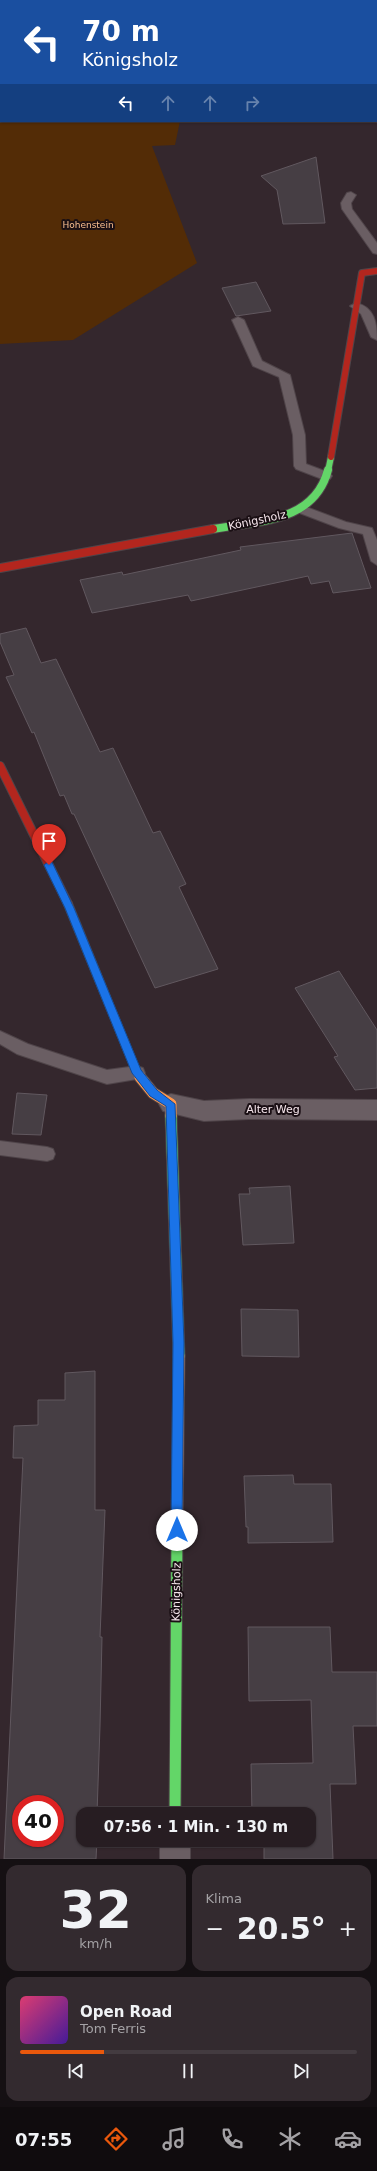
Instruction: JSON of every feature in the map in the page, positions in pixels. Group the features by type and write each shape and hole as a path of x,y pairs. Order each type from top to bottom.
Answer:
{"street":[{"name":"Königsholz","path":"0,568 63,555 279,517 301,509 318,494 326,476 343,397 362,273 377,271"},
{"path":"0,766 70,908 137,1073 153,1093 171,1104"},
{"name":"Königsholz","path":"171,1104 179,1343 175,1807"},
{"name":"Alter Weg","path":"171,1104 204,1111 249,1109 377,1110"},
{"path":"175,1847 175,1859"}],"lane":[{"path":"351,195 346,203 347,209 377,251"},
{"path":"356,306 366,312 377,337"},
{"path":"238,320 257,363 284,375 298,435 300,466 326,476"},
{"path":"301,509 343,525 368,531 377,561"},
{"path":"0,1037 23,1049 107,1077 137,1073"},
{"path":"0,1148 47,1154"}],"green space":[{"name":"Hohenstein","path":"0,122 180,122 175,145 152,146 197,263 73,340 0,344"}],"building":[{"path":"316,157 325,223 283,224 277,190 261,176"},
{"path":"256,282 271,311 236,316 222,288"},
{"path":"352,533 371,588 333,593 329,581 311,584 308,576 191,601 188,595 92,613 80,580 122,572 123,575 241,550 240,547"},
{"path":"26,628 41,663 56,659 100,752 113,748 153,833 160,831 186,884 179,887 218,969 155,988 74,814 72,814 64,795 60,796 34,732 32,733 6,677 14,675 0,642 0,634"},
{"path":"339,971 377,1030 377,1088 355,1090 334,1057 338,1056 295,988"},
{"path":"17,1093 47,1095 41,1135 12,1134"},
{"path":"290,1186 294,1243 243,1245 239,1194 250,1194 249,1188"},
{"path":"241,1309 298,1310 299,1357 242,1356"},
{"path":"95,1371 95,1510 105,1510 100,1637 102,1637 97,1807 76,1807 76,1847 97,1847 96,1859 4,1859 23,1458 13,1458 14,1426 38,1425 38,1400 65,1400 65,1373"},
{"path":"293,1475 294,1484 331,1484 333,1542 248,1543 244,1476"},
{"path":"248,1627 330,1627 332,1672 377,1672 377,1726 353,1726 356,1784 330,1784 333,1859 264,1859 264,1847 316,1847 316,1807 252,1807 251,1764 313,1763 311,1700 249,1701"}],"traffic: fast":[{"path":"213,529 285,515 310,503 321,490 331,457"},
{"path":"171,1116 179,1356"},
{"path":"175,1807 177,1529"}],"traffic: slow":[{"path":"68,904 137,1073 153,1093 171,1104 171,1116"},
{"path":"177,1529 179,1356"}],"traffic: jam":[{"path":"331,457 362,273 377,271"},
{"path":"0,568 213,529"},
{"path":"0,766 68,904"}],"route":[{"path":"49,865 70,908 137,1073 153,1093 171,1104 179,1343 177,1530"}]}
